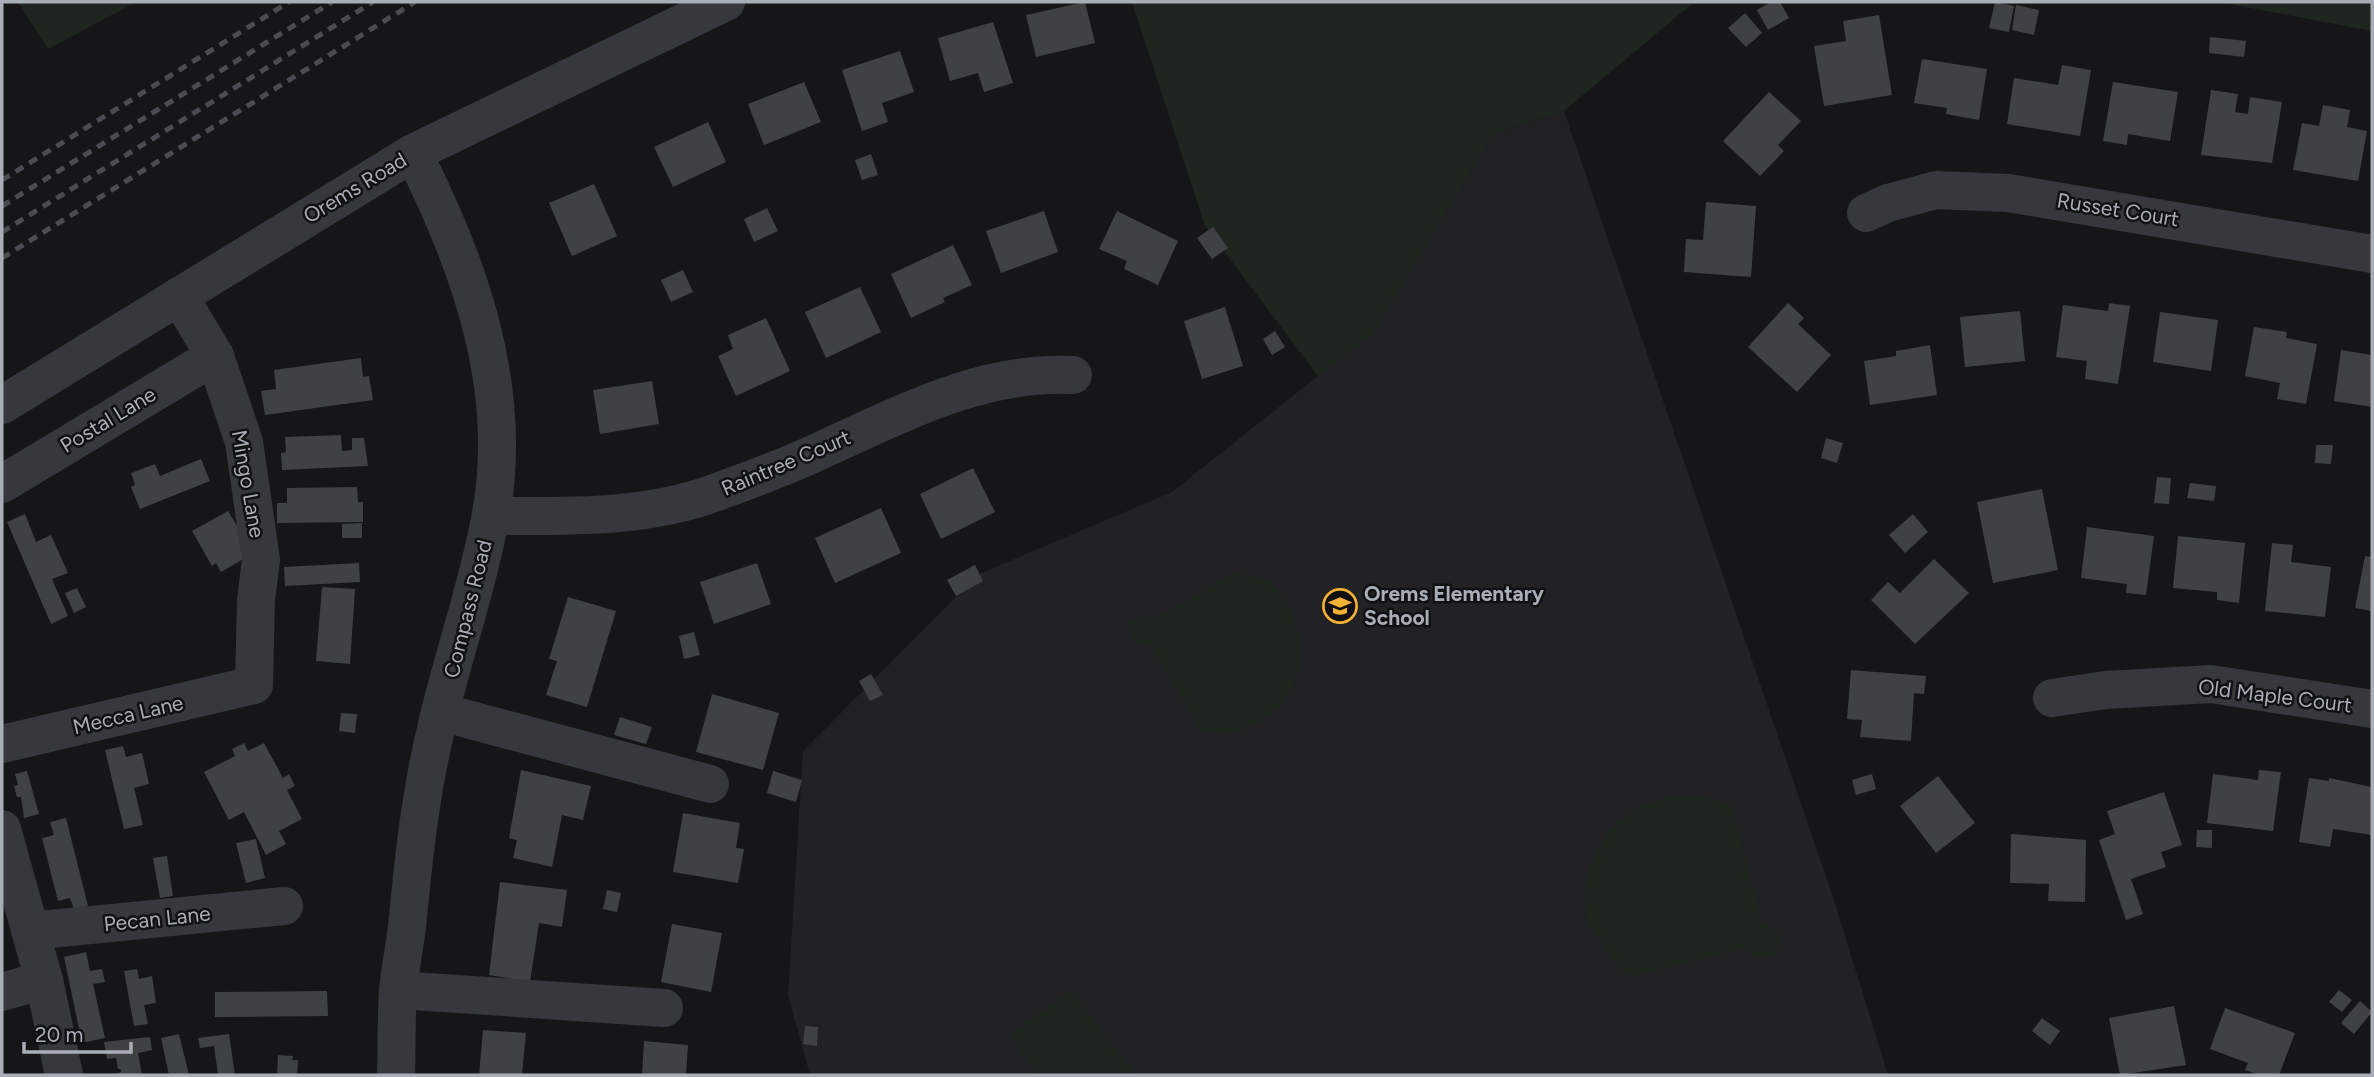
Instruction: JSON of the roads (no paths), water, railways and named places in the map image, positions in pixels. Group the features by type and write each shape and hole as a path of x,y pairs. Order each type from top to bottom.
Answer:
{"street":[{"name":"Orems Road","path":"2,405 413,153 726,2"},
{"name":"Compass Road","path":"396,1075 398,990 417,829 441,712 463,638 491,516 497,449 495,395 484,335 465,267 443,212 413,153"},
{"name":"Russet Court","path":"1866,213 1888,203 1936,190 2008,193 2372,254"},
{"name":"Mingo Lane","path":"179,296 215,356 244,442 261,560 256,600 254,685"},
{"name":"Postal Lane","path":"2,484 215,356"},
{"name":"Raintree Court","path":"491,516 620,515 714,493 822,450 921,404 977,385 1046,374 1073,375"},
{"name":"Old Maple Court","path":"2052,698 2106,690 2211,684 2372,709"},
{"name":"Mecca Lane","path":"2,744 254,685"},
{"path":"441,712 710,784"},
{"path":"2,829 44,980 64,1075"},
{"name":"Pecan Lane","path":"30,931 284,906"},
{"path":"2,992 44,980"},
{"path":"398,990 664,1008"}],"railway":[{"path":"2,180 289,2"},
{"path":"2,206 332,2"},
{"path":"2,232 373,2"},
{"path":"2,258 415,2"}],"place":[{"name":"Orems Elementary School","path":"1340,606"}]}
